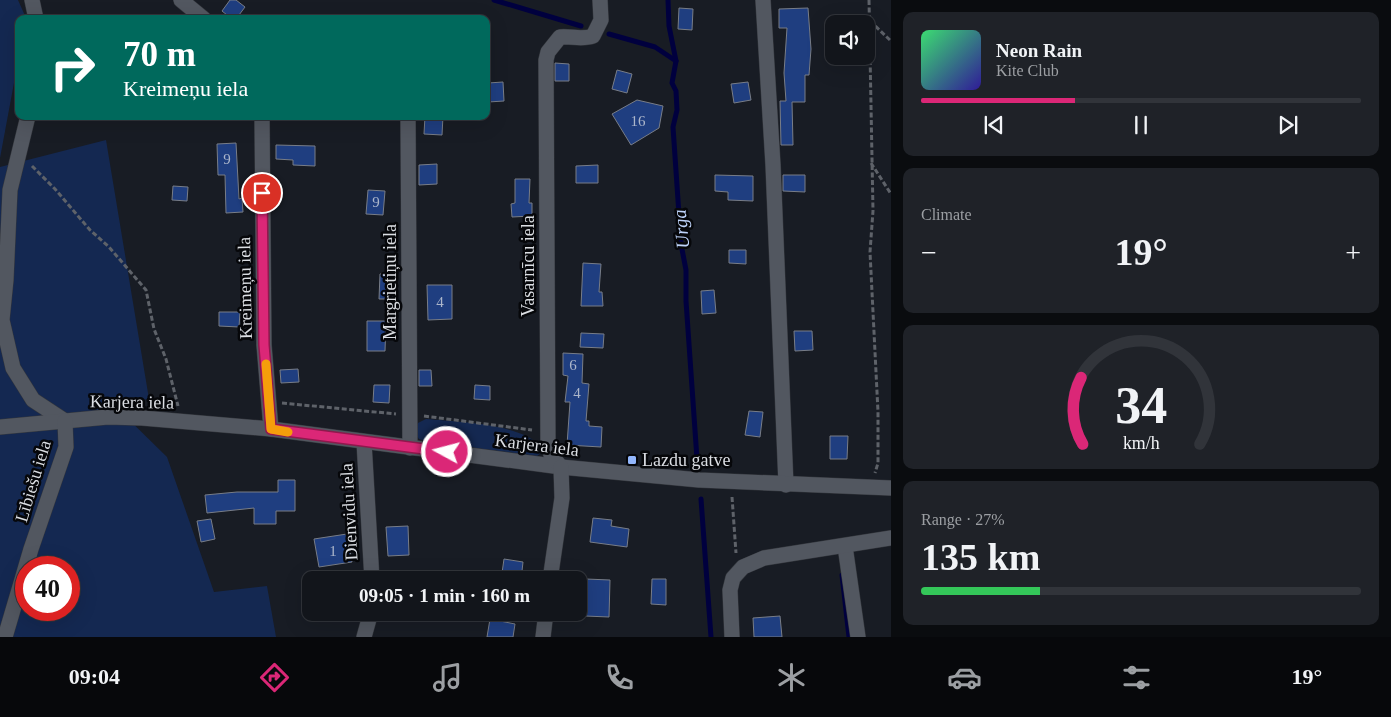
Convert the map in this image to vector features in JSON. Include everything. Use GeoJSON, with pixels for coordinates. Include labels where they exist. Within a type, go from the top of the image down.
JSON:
{"type":"FeatureCollection","features":[{"type":"Feature","properties":{"kind":"street"},"geometry":{"type":"LineString","coordinates":[[32,0],[35,15]]}},
{"type":"Feature","properties":{"kind":"street"},"geometry":{"type":"LineString","coordinates":[[181,0],[199,15]]}},
{"type":"Feature","properties":{"kind":"street","name":"Vasarnīcu iela"},"geometry":{"type":"LineString","coordinates":[[561,467],[551,455],[548,446],[546,60],[548,52],[560,37],[573,36],[585,39],[594,36],[601,20],[600,0]]}},
{"type":"Feature","properties":{"kind":"street"},"geometry":{"type":"LineString","coordinates":[[763,0],[774,174],[786,485]]}},
{"type":"Feature","properties":{"kind":"street"},"geometry":{"type":"LineString","coordinates":[[27,120],[10,190],[6,280],[2,320],[13,368],[33,400],[65,421]]}},
{"type":"Feature","properties":{"kind":"street","name":"Kreimeņu iela"},"geometry":{"type":"LineString","coordinates":[[262,120],[264,345],[271,429]]}},
{"type":"Feature","properties":{"kind":"street","name":"Margrietiņu iela"},"geometry":{"type":"LineString","coordinates":[[408,120],[410,448]]}},
{"type":"Feature","properties":{"kind":"street","name":"Karjera iela"},"geometry":{"type":"LineString","coordinates":[[0,427],[108,417],[182,421],[271,429],[561,467],[786,485],[891,488]]}},
{"type":"Feature","properties":{"kind":"street","name":"Lībiešu iela"},"geometry":{"type":"LineString","coordinates":[[5,637],[31,549],[66,447],[65,421]]}},
{"type":"Feature","properties":{"kind":"street","name":"Dienvidu iela"},"geometry":{"type":"LineString","coordinates":[[364,442],[371,571]]}},
{"type":"Feature","properties":{"kind":"street"},"geometry":{"type":"LineString","coordinates":[[551,571],[562,498],[561,467]]}},
{"type":"Feature","properties":{"kind":"street"},"geometry":{"type":"LineString","coordinates":[[732,637],[730,605],[733,578],[742,567],[764,558],[891,538]]}},
{"type":"Feature","properties":{"kind":"street"},"geometry":{"type":"LineString","coordinates":[[845,546],[858,637]]}},
{"type":"Feature","properties":{"kind":"street"},"geometry":{"type":"LineString","coordinates":[[364,637],[368,621]]}},
{"type":"Feature","properties":{"kind":"street"},"geometry":{"type":"LineString","coordinates":[[543,637],[545,621]]}},
{"type":"Feature","properties":{"kind":"path"},"geometry":{"type":"LineString","coordinates":[[869,0],[870,15]]}},
{"type":"Feature","properties":{"kind":"path"},"geometry":{"type":"LineString","coordinates":[[875,26],[891,41]]}},
{"type":"Feature","properties":{"kind":"path"},"geometry":{"type":"LineString","coordinates":[[870,65],[873,211],[870,252],[878,412],[878,463],[871,488]]}},
{"type":"Feature","properties":{"kind":"path"},"geometry":{"type":"LineString","coordinates":[[20,154],[55,189],[90,230],[109,247],[146,290],[154,329],[166,359],[182,421]]}},
{"type":"Feature","properties":{"kind":"path"},"geometry":{"type":"LineString","coordinates":[[871,163],[891,194]]}},
{"type":"Feature","properties":{"kind":"path"},"geometry":{"type":"LineString","coordinates":[[732,493],[735,550],[742,567]]}},
{"type":"Feature","properties":{"kind":"shaded area"},"geometry":{"type":"Polygon","coordinates":[[[0,0],[18,0],[25,15],[15,15],[15,77],[0,158],[0,0]]]}},
{"type":"Feature","properties":{"kind":"shaded area"},"geometry":{"type":"Polygon","coordinates":[[[106,140],[149,399],[113,404],[167,457],[214,592],[267,586],[276,637],[0,637],[0,167],[106,140]]]}},
{"type":"Feature","properties":{"kind":"shaded area"},"geometry":{"type":"Polygon","coordinates":[[[426,419],[504,428],[532,439],[542,447],[541,453],[537,456],[428,442],[419,439],[415,433],[418,423],[426,419]]]}},
{"type":"Feature","properties":{"kind":"building"},"geometry":{"type":"Polygon","coordinates":[[[230,0],[236,0],[245,7],[239,15],[227,15],[222,11],[230,0]]]}},
{"type":"Feature","properties":{"kind":"building"},"geometry":{"type":"Polygon","coordinates":[[[679,8],[693,9],[692,30],[678,29],[679,8]]]}},
{"type":"Feature","properties":{"kind":"building"},"geometry":{"type":"Polygon","coordinates":[[[808,8],[811,49],[809,75],[805,75],[805,102],[792,102],[793,145],[781,145],[780,101],[786,101],[784,73],[787,28],[779,28],[779,9],[808,8]]]}},
{"type":"Feature","properties":{"kind":"building"},"geometry":{"type":"Polygon","coordinates":[[[555,63],[569,64],[569,81],[555,81],[555,63]]]}},
{"type":"Feature","properties":{"kind":"building"},"geometry":{"type":"Polygon","coordinates":[[[617,70],[632,74],[627,93],[612,89],[617,70]]]}},
{"type":"Feature","properties":{"kind":"building"},"geometry":{"type":"Polygon","coordinates":[[[503,82],[504,101],[490,102],[490,83],[503,82]]]}},
{"type":"Feature","properties":{"kind":"building"},"geometry":{"type":"Polygon","coordinates":[[[748,82],[751,100],[734,103],[731,84],[748,82]]]}},
{"type":"Feature","properties":{"kind":"building"},"geometry":{"type":"Polygon","coordinates":[[[637,100],[663,106],[659,128],[631,145],[612,114],[637,100]]]}},
{"type":"Feature","properties":{"kind":"building"},"geometry":{"type":"Polygon","coordinates":[[[425,120],[443,120],[442,135],[424,134],[425,120]]]}},
{"type":"Feature","properties":{"kind":"building"},"geometry":{"type":"Polygon","coordinates":[[[236,143],[239,199],[242,198],[243,212],[226,213],[225,175],[218,175],[217,144],[236,143]]]}},
{"type":"Feature","properties":{"kind":"building"},"geometry":{"type":"Polygon","coordinates":[[[276,145],[315,146],[315,166],[293,165],[293,160],[276,159],[276,145]]]}},
{"type":"Feature","properties":{"kind":"building"},"geometry":{"type":"Polygon","coordinates":[[[437,164],[437,184],[419,185],[419,165],[437,164]]]}},
{"type":"Feature","properties":{"kind":"building"},"geometry":{"type":"Polygon","coordinates":[[[598,165],[598,183],[576,183],[576,166],[598,165]]]}},
{"type":"Feature","properties":{"kind":"building"},"geometry":{"type":"Polygon","coordinates":[[[715,175],[753,176],[753,201],[728,200],[728,192],[715,191],[715,175]]]}},
{"type":"Feature","properties":{"kind":"building"},"geometry":{"type":"Polygon","coordinates":[[[783,175],[805,175],[805,192],[783,191],[783,175]]]}},
{"type":"Feature","properties":{"kind":"building"},"geometry":{"type":"Polygon","coordinates":[[[515,179],[530,179],[529,203],[532,203],[532,216],[512,217],[511,204],[515,203],[515,179]]]}},
{"type":"Feature","properties":{"kind":"building"},"geometry":{"type":"Polygon","coordinates":[[[173,186],[188,187],[187,201],[172,200],[173,186]]]}},
{"type":"Feature","properties":{"kind":"building"},"geometry":{"type":"Polygon","coordinates":[[[368,190],[385,191],[383,215],[366,214],[368,190]]]}},
{"type":"Feature","properties":{"kind":"building"},"geometry":{"type":"Polygon","coordinates":[[[729,250],[746,250],[746,264],[729,263],[729,250]]]}},
{"type":"Feature","properties":{"kind":"building"},"geometry":{"type":"Polygon","coordinates":[[[583,263],[601,264],[599,292],[602,292],[603,306],[581,306],[583,263]]]}},
{"type":"Feature","properties":{"kind":"building"},"geometry":{"type":"Polygon","coordinates":[[[380,274],[393,274],[393,299],[379,299],[380,274]]]}},
{"type":"Feature","properties":{"kind":"building"},"geometry":{"type":"Polygon","coordinates":[[[427,285],[452,285],[452,319],[428,320],[427,285]]]}},
{"type":"Feature","properties":{"kind":"building"},"geometry":{"type":"Polygon","coordinates":[[[714,290],[716,313],[702,314],[701,291],[714,290]]]}},
{"type":"Feature","properties":{"kind":"building"},"geometry":{"type":"Polygon","coordinates":[[[219,312],[240,312],[239,327],[219,326],[219,312]]]}},
{"type":"Feature","properties":{"kind":"building"},"geometry":{"type":"Polygon","coordinates":[[[367,321],[386,321],[385,351],[367,351],[367,321]]]}},
{"type":"Feature","properties":{"kind":"building"},"geometry":{"type":"Polygon","coordinates":[[[794,331],[812,331],[813,350],[795,351],[794,331]]]}},
{"type":"Feature","properties":{"kind":"building"},"geometry":{"type":"Polygon","coordinates":[[[581,333],[604,334],[603,348],[580,347],[581,333]]]}},
{"type":"Feature","properties":{"kind":"building"},"geometry":{"type":"Polygon","coordinates":[[[563,353],[583,354],[582,383],[589,384],[586,421],[589,421],[589,426],[602,427],[601,447],[567,445],[570,402],[565,402],[568,376],[563,375],[563,353]]]}},
{"type":"Feature","properties":{"kind":"building"},"geometry":{"type":"Polygon","coordinates":[[[298,369],[299,382],[281,383],[280,370],[298,369]]]}},
{"type":"Feature","properties":{"kind":"building"},"geometry":{"type":"Polygon","coordinates":[[[419,370],[431,370],[432,386],[419,386],[419,370]]]}},
{"type":"Feature","properties":{"kind":"building"},"geometry":{"type":"Polygon","coordinates":[[[374,385],[390,385],[389,403],[373,402],[374,385]]]}},
{"type":"Feature","properties":{"kind":"building"},"geometry":{"type":"Polygon","coordinates":[[[475,385],[490,386],[490,400],[474,399],[475,385]]]}},
{"type":"Feature","properties":{"kind":"building"},"geometry":{"type":"Polygon","coordinates":[[[749,411],[763,412],[760,437],[745,435],[749,411]]]}},
{"type":"Feature","properties":{"kind":"building"},"geometry":{"type":"Polygon","coordinates":[[[830,436],[848,436],[847,459],[830,459],[830,436]]]}},
{"type":"Feature","properties":{"kind":"building"},"geometry":{"type":"Polygon","coordinates":[[[278,480],[295,480],[295,511],[276,511],[276,524],[254,524],[254,508],[207,513],[205,495],[237,492],[278,492],[278,480]]]}},
{"type":"Feature","properties":{"kind":"building"},"geometry":{"type":"Polygon","coordinates":[[[593,518],[612,520],[611,526],[629,529],[627,547],[590,542],[593,518]]]}},
{"type":"Feature","properties":{"kind":"building"},"geometry":{"type":"Polygon","coordinates":[[[211,519],[215,539],[201,542],[197,521],[211,519]]]}},
{"type":"Feature","properties":{"kind":"building"},"geometry":{"type":"Polygon","coordinates":[[[408,526],[409,555],[388,556],[386,527],[408,526]]]}},
{"type":"Feature","properties":{"kind":"building"},"geometry":{"type":"Polygon","coordinates":[[[347,534],[352,562],[319,567],[314,539],[347,534]]]}},
{"type":"Feature","properties":{"kind":"building"},"geometry":{"type":"Polygon","coordinates":[[[504,559],[523,562],[522,571],[502,571],[504,559]]]}},
{"type":"Feature","properties":{"kind":"building"},"geometry":{"type":"Polygon","coordinates":[[[587,579],[610,580],[609,617],[587,616],[587,579]]]}},
{"type":"Feature","properties":{"kind":"building"},"geometry":{"type":"Polygon","coordinates":[[[652,579],[666,579],[666,605],[651,604],[652,579]]]}},
{"type":"Feature","properties":{"kind":"building"},"geometry":{"type":"Polygon","coordinates":[[[780,616],[782,637],[754,637],[753,618],[780,616]]]}},
{"type":"Feature","properties":{"kind":"building"},"geometry":{"type":"Polygon","coordinates":[[[490,621],[515,624],[513,637],[487,637],[490,621]]]}},
{"type":"Feature","properties":{"kind":"waterway"},"geometry":{"type":"LineString","coordinates":[[494,0],[581,26]]}},
{"type":"Feature","properties":{"kind":"waterway","name":"Urga"},"geometry":{"type":"LineString","coordinates":[[668,0],[669,26],[676,61],[672,83],[676,91],[677,110],[673,127],[681,244],[686,270],[686,301],[697,459]]}},
{"type":"Feature","properties":{"kind":"waterway"},"geometry":{"type":"LineString","coordinates":[[609,34],[655,47],[676,61]]}},
{"type":"Feature","properties":{"kind":"waterway","name":"Urga"},"geometry":{"type":"LineString","coordinates":[[701,499],[711,637]]}},
{"type":"Feature","properties":{"kind":"waterway"},"geometry":{"type":"LineString","coordinates":[[842,575],[849,637]]}},
{"type":"Feature","properties":{"kind":"slow traffic"},"geometry":{"type":"LineString","coordinates":[[266,364],[271,429],[288,432]]}},
{"type":"Feature","properties":{"kind":"place","name":"Lazdu gatve"},"geometry":{"type":"Point","coordinates":[632,460]}},
{"type":"Feature","properties":{"kind":"route"},"geometry":{"type":"LineString","coordinates":[[262,193],[264,345],[271,429],[447,452]]}}]}
